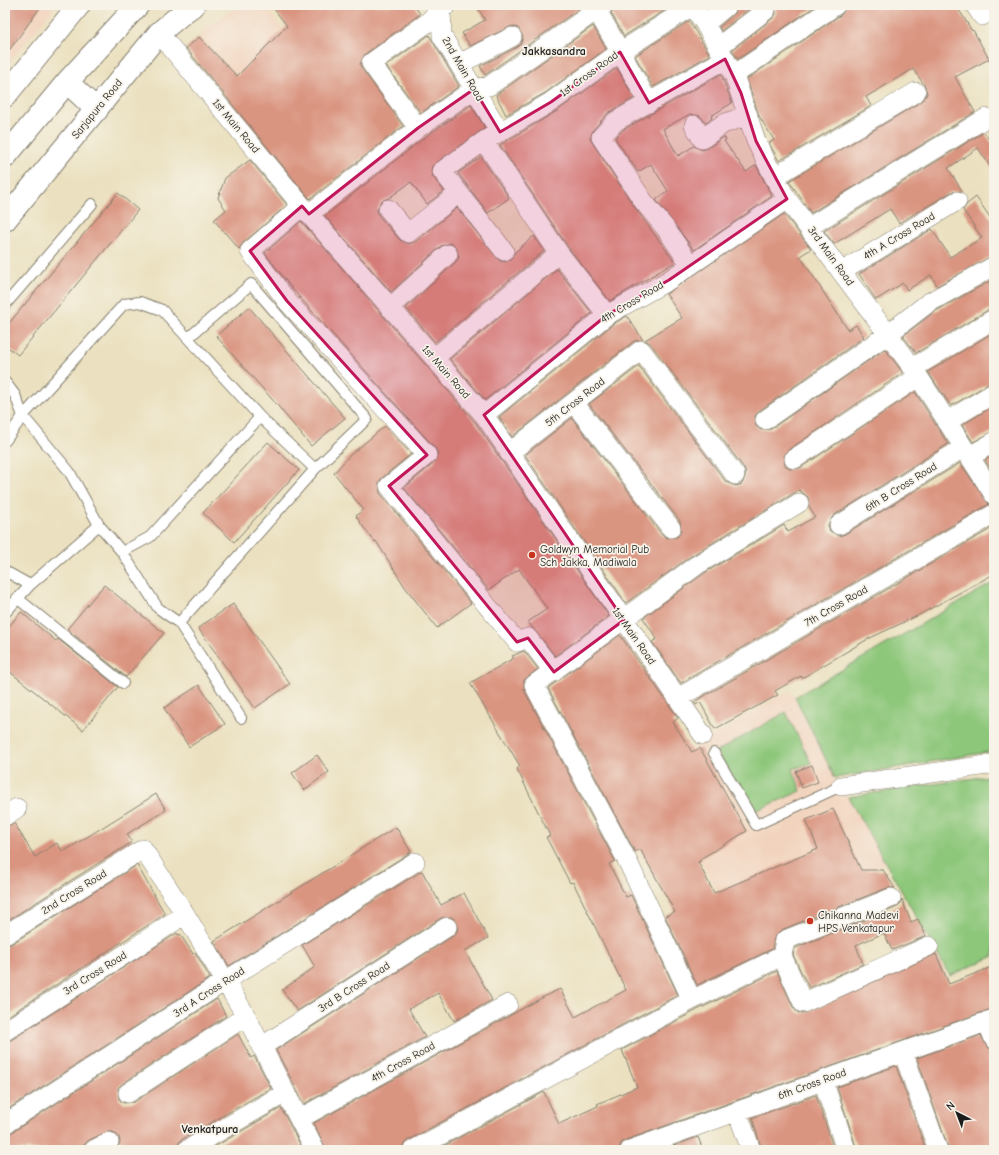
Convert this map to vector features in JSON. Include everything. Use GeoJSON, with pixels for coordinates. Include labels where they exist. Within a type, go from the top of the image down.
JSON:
{"type":"FeatureCollection","features":[{"type":"Feature","properties":{"kind":"main road"},"geometry":{"type":"LineString","coordinates":[[5,157],[67,82],[138,5]]}},
{"type":"Feature","properties":{"kind":"main road","name":"Sarjapura Road"},"geometry":{"type":"LineString","coordinates":[[5,220],[159,33],[194,5]]}},
{"type":"Feature","properties":{"kind":"main road"},"geometry":{"type":"LineString","coordinates":[[5,96],[78,6]]}},
{"type":"Feature","properties":{"kind":"main road"},"geometry":{"type":"LineString","coordinates":[[67,82],[97,110]]}},
{"type":"Feature","properties":{"kind":"street","name":"3rd Main Road"},"geometry":{"type":"LineString","coordinates":[[692,5],[705,24],[725,60],[748,115],[756,141],[787,199],[915,372],[994,495]]}},
{"type":"Feature","properties":{"kind":"street","name":"1st Cross Road"},"geometry":{"type":"LineString","coordinates":[[459,193],[442,171],[492,136],[551,102],[620,52],[692,5]]}},
{"type":"Feature","properties":{"kind":"street"},"geometry":{"type":"LineString","coordinates":[[705,24],[728,5]]}},
{"type":"Feature","properties":{"kind":"street"},"geometry":{"type":"LineString","coordinates":[[690,264],[666,229],[644,202],[601,137],[616,122],[725,60],[836,5]]}},
{"type":"Feature","properties":{"kind":"street"},"geometry":{"type":"LineString","coordinates":[[976,5],[982,16],[994,8]]}},
{"type":"Feature","properties":{"kind":"street"},"geometry":{"type":"LineString","coordinates":[[418,128],[371,63],[427,23],[444,7]]}},
{"type":"Feature","properties":{"kind":"street","name":"2nd Main Road"},"geometry":{"type":"LineString","coordinates":[[444,7],[442,36],[474,89],[492,136],[559,253],[607,315]]}},
{"type":"Feature","properties":{"kind":"street"},"geometry":{"type":"LineString","coordinates":[[554,672],[528,638],[517,642],[389,486],[427,455],[287,301],[250,251],[418,128],[474,89],[489,86],[598,7],[620,52],[649,103]]}},
{"type":"Feature","properties":{"kind":"street"},"geometry":{"type":"LineString","coordinates":[[725,60],[766,10]]}},
{"type":"Feature","properties":{"kind":"street","name":"1st Main Road"},"geometry":{"type":"LineString","coordinates":[[159,33],[306,210],[484,415],[703,735]]}},
{"type":"Feature","properties":{"kind":"street"},"geometry":{"type":"LineString","coordinates":[[459,64],[512,37]]}},
{"type":"Feature","properties":{"kind":"street"},"geometry":{"type":"LineString","coordinates":[[774,177],[916,92]]}},
{"type":"Feature","properties":{"kind":"street"},"geometry":{"type":"LineString","coordinates":[[694,125],[702,139],[723,124],[748,115]]}},
{"type":"Feature","properties":{"kind":"street"},"geometry":{"type":"LineString","coordinates":[[809,227],[986,118]]}},
{"type":"Feature","properties":{"kind":"street"},"geometry":{"type":"LineString","coordinates":[[388,209],[408,233],[459,193],[504,251]]}},
{"type":"Feature","properties":{"kind":"street","name":"4th Cross Road"},"geometry":{"type":"LineString","coordinates":[[484,415],[607,315],[669,280],[690,264],[787,199]]}},
{"type":"Feature","properties":{"kind":"street","name":"4th A Cross Road"},"geometry":{"type":"LineString","coordinates":[[841,272],[957,200]]}},
{"type":"Feature","properties":{"kind":"street"},"geometry":{"type":"LineString","coordinates":[[434,358],[559,253]]}},
{"type":"Feature","properties":{"kind":"street"},"geometry":{"type":"LineString","coordinates":[[390,308],[448,254]]}},
{"type":"Feature","properties":{"kind":"street"},"geometry":{"type":"LineString","coordinates":[[766,420],[888,334],[928,303],[994,266]]}},
{"type":"Feature","properties":{"kind":"street"},"geometry":{"type":"LineString","coordinates":[[794,459],[915,372],[994,319]]}},
{"type":"Feature","properties":{"kind":"street","name":"5th Cross Road"},"geometry":{"type":"LineString","coordinates":[[509,453],[640,350],[734,475]]}},
{"type":"Feature","properties":{"kind":"street"},"geometry":{"type":"LineString","coordinates":[[946,422],[994,394]]}},
{"type":"Feature","properties":{"kind":"street"},"geometry":{"type":"LineString","coordinates":[[574,403],[671,528]]}},
{"type":"Feature","properties":{"kind":"street","name":"6th B Cross Road"},"geometry":{"type":"LineString","coordinates":[[839,525],[966,452],[994,442]]}},
{"type":"Feature","properties":{"kind":"street"},"geometry":{"type":"LineString","coordinates":[[692,1000],[628,862],[534,685],[554,672],[697,565],[799,503]]}},
{"type":"Feature","properties":{"kind":"street","name":"7th Cross Road"},"geometry":{"type":"LineString","coordinates":[[678,698],[994,514]]}},
{"type":"Feature","properties":{"kind":"street"},"geometry":{"type":"LineString","coordinates":[[841,786],[994,764]]}},
{"type":"Feature","properties":{"kind":"street","name":"2nd Cross Road"},"geometry":{"type":"LineString","coordinates":[[5,936],[143,849],[185,914]]}},
{"type":"Feature","properties":{"kind":"street","name":"3rd A Cross Road"},"geometry":{"type":"LineString","coordinates":[[5,1124],[225,981],[415,862]]}},
{"type":"Feature","properties":{"kind":"street"},"geometry":{"type":"LineString","coordinates":[[891,898],[785,940],[782,956],[803,1003],[929,946]]}},
{"type":"Feature","properties":{"kind":"street"},"geometry":{"type":"LineString","coordinates":[[185,914],[246,1016],[315,1150]]}},
{"type":"Feature","properties":{"kind":"street","name":"3rd Cross Road"},"geometry":{"type":"LineString","coordinates":[[5,1031],[185,914]]}},
{"type":"Feature","properties":{"kind":"street","name":"3rd B Cross Road"},"geometry":{"type":"LineString","coordinates":[[262,1047],[447,927]]}},
{"type":"Feature","properties":{"kind":"street"},"geometry":{"type":"LineString","coordinates":[[413,1150],[692,1000],[782,956]]}},
{"type":"Feature","properties":{"kind":"street","name":"4th Cross Road"},"geometry":{"type":"LineString","coordinates":[[299,1120],[508,1004]]}},
{"type":"Feature","properties":{"kind":"street"},"geometry":{"type":"LineString","coordinates":[[128,1093],[246,1016]]}},
{"type":"Feature","properties":{"kind":"street"},"geometry":{"type":"LineString","coordinates":[[991,1020],[994,1039]]}},
{"type":"Feature","properties":{"kind":"street","name":"6th Cross Road"},"geometry":{"type":"LineString","coordinates":[[630,1150],[991,1020]]}},
{"type":"Feature","properties":{"kind":"street"},"geometry":{"type":"LineString","coordinates":[[903,1052],[938,1150]]}},
{"type":"Feature","properties":{"kind":"street"},"geometry":{"type":"LineString","coordinates":[[823,1080],[846,1150]]}},
{"type":"Feature","properties":{"kind":"street"},"geometry":{"type":"LineString","coordinates":[[187,1150],[285,1093]]}},
{"type":"Feature","properties":{"kind":"street"},"geometry":{"type":"LineString","coordinates":[[738,1111],[751,1150]]}},
{"type":"Feature","properties":{"kind":"lane"},"geometry":{"type":"LineString","coordinates":[[5,305],[92,204]]}},
{"type":"Feature","properties":{"kind":"lane"},"geometry":{"type":"LineString","coordinates":[[179,623],[315,469],[367,419],[251,284],[188,338]]}},
{"type":"Feature","properties":{"kind":"lane"},"geometry":{"type":"LineString","coordinates":[[5,441],[23,416],[124,304],[140,302],[162,310],[260,417],[315,469]]}},
{"type":"Feature","properties":{"kind":"lane"},"geometry":{"type":"LineString","coordinates":[[5,382],[16,395],[23,416],[69,471],[99,525],[122,552],[158,608],[179,623],[241,718]]}},
{"type":"Feature","properties":{"kind":"lane"},"geometry":{"type":"LineString","coordinates":[[122,552],[150,537],[260,417]]}},
{"type":"Feature","properties":{"kind":"lane"},"geometry":{"type":"LineString","coordinates":[[5,614],[30,585],[99,525]]}},
{"type":"Feature","properties":{"kind":"lane"},"geometry":{"type":"LineString","coordinates":[[5,572],[30,585]]}},
{"type":"Feature","properties":{"kind":"lane"},"geometry":{"type":"LineString","coordinates":[[18,598],[124,683]]}},
{"type":"Feature","properties":{"kind":"lane"},"geometry":{"type":"LineString","coordinates":[[714,753],[756,825],[841,786]]}},
{"type":"Feature","properties":{"kind":"highlighted area"},"geometry":{"type":"Polygon","coordinates":[[[620,52],[649,103],[725,59],[741,93],[756,141],[787,199],[669,280],[607,315],[484,415],[624,620],[554,672],[528,638],[517,642],[389,486],[427,455],[287,301],[250,251],[302,206],[309,214],[418,128],[474,89],[500,132],[551,102],[620,52]]]}},
{"type":"Feature","properties":{"kind":"shaded area"},"geometry":{"type":"Polygon","coordinates":[[[5,5],[52,5],[54,8],[5,68],[5,5]]]}},
{"type":"Feature","properties":{"kind":"shaded area"},"geometry":{"type":"Polygon","coordinates":[[[242,5],[264,5],[302,53],[258,98],[199,34],[228,12],[242,5]]]}},
{"type":"Feature","properties":{"kind":"shaded area"},"geometry":{"type":"Polygon","coordinates":[[[790,690],[835,778],[848,797],[886,863],[734,924],[719,890],[716,889],[653,772],[790,690]]]}},
{"type":"Feature","properties":{"kind":"green space"},"geometry":{"type":"Polygon","coordinates":[[[994,582],[994,751],[835,778],[795,697],[994,582]]]}},
{"type":"Feature","properties":{"kind":"green space"},"geometry":{"type":"Polygon","coordinates":[[[786,712],[811,763],[793,769],[801,791],[753,812],[716,752],[786,712]]]}},
{"type":"Feature","properties":{"kind":"green space"},"geometry":{"type":"Polygon","coordinates":[[[994,775],[994,956],[950,976],[848,797],[994,775]]]}},
{"type":"Feature","properties":{"kind":"building"},"geometry":{"type":"Polygon","coordinates":[[[5,5],[42,5],[5,56],[5,5]]]}},
{"type":"Feature","properties":{"kind":"building"},"geometry":{"type":"Polygon","coordinates":[[[271,5],[414,5],[420,14],[365,54],[360,64],[362,69],[403,126],[310,199],[186,48],[199,37],[237,76],[287,26],[271,5]]]}},
{"type":"Feature","properties":{"kind":"building"},"geometry":{"type":"Polygon","coordinates":[[[476,5],[583,6],[485,75],[480,66],[517,47],[521,43],[523,37],[518,28],[512,26],[470,46],[462,33],[485,20],[476,5]]]}},
{"type":"Feature","properties":{"kind":"building"},"geometry":{"type":"Polygon","coordinates":[[[615,5],[673,5],[624,36],[611,13],[615,5]]]}},
{"type":"Feature","properties":{"kind":"building"},"geometry":{"type":"Polygon","coordinates":[[[739,5],[754,5],[721,31],[719,27],[735,13],[739,5]]]}},
{"type":"Feature","properties":{"kind":"building"},"geometry":{"type":"Polygon","coordinates":[[[775,5],[817,5],[738,59],[732,50],[773,18],[776,14],[775,5]]]}},
{"type":"Feature","properties":{"kind":"building"},"geometry":{"type":"Polygon","coordinates":[[[847,5],[956,5],[972,31],[973,30],[989,59],[955,77],[975,112],[811,213],[789,181],[922,101],[927,94],[925,86],[913,69],[866,97],[871,106],[779,161],[769,143],[774,140],[759,116],[747,79],[842,14],[847,5]]]}},
{"type":"Feature","properties":{"kind":"building"},"geometry":{"type":"Polygon","coordinates":[[[689,21],[710,55],[653,87],[635,56],[689,21]]]}},
{"type":"Feature","properties":{"kind":"building"},"geometry":{"type":"Polygon","coordinates":[[[593,26],[606,49],[545,93],[506,115],[496,95],[593,26]]]}},
{"type":"Feature","properties":{"kind":"building"},"geometry":{"type":"Polygon","coordinates":[[[429,35],[459,86],[421,113],[386,66],[429,35]]]}},
{"type":"Feature","properties":{"kind":"building"},"geometry":{"type":"Polygon","coordinates":[[[617,68],[634,98],[608,113],[593,130],[590,139],[635,208],[675,262],[610,301],[568,247],[500,145],[557,111],[617,68]]]}},
{"type":"Feature","properties":{"kind":"building"},"geometry":{"type":"Polygon","coordinates":[[[721,74],[732,103],[711,116],[712,118],[706,123],[700,116],[690,114],[663,129],[678,156],[694,146],[702,150],[708,148],[724,137],[726,140],[724,141],[746,172],[756,165],[772,196],[694,250],[656,200],[668,191],[651,164],[638,172],[615,138],[623,130],[721,74]]]}},
{"type":"Feature","properties":{"kind":"building"},"geometry":{"type":"Polygon","coordinates":[[[471,105],[485,128],[432,166],[431,172],[433,177],[444,191],[427,204],[411,182],[389,198],[381,201],[377,210],[379,216],[400,240],[409,244],[415,242],[457,208],[500,261],[505,262],[510,260],[515,252],[534,236],[544,251],[435,342],[406,308],[456,262],[459,257],[456,247],[451,243],[441,246],[391,292],[325,216],[425,137],[471,105]]]}},
{"type":"Feature","properties":{"kind":"building"},"geometry":{"type":"Polygon","coordinates":[[[984,132],[994,146],[994,172],[978,148],[948,168],[962,191],[951,192],[899,223],[890,209],[834,244],[824,231],[984,132]]]}},
{"type":"Feature","properties":{"kind":"building"},"geometry":{"type":"Polygon","coordinates":[[[481,157],[509,198],[488,213],[458,173],[481,157]]]}},
{"type":"Feature","properties":{"kind":"building"},"geometry":{"type":"Polygon","coordinates":[[[250,160],[287,205],[243,243],[239,249],[214,220],[226,210],[218,198],[225,178],[250,160]]]}},
{"type":"Feature","properties":{"kind":"building"},"geometry":{"type":"Polygon","coordinates":[[[118,193],[138,210],[18,355],[5,345],[5,328],[118,193]]]}},
{"type":"Feature","properties":{"kind":"building"},"geometry":{"type":"Polygon","coordinates":[[[976,197],[994,223],[994,255],[937,286],[931,275],[907,290],[903,283],[876,300],[859,274],[932,229],[950,257],[982,238],[963,210],[967,204],[976,197]]]}},
{"type":"Feature","properties":{"kind":"building"},"geometry":{"type":"Polygon","coordinates":[[[784,214],[811,249],[800,256],[848,330],[856,325],[864,337],[759,411],[755,416],[756,426],[761,430],[771,429],[885,349],[903,373],[788,450],[784,454],[785,465],[789,469],[800,468],[915,392],[948,444],[833,516],[828,525],[830,531],[839,536],[845,534],[960,463],[989,504],[681,683],[652,642],[657,639],[643,618],[703,574],[784,525],[788,532],[815,517],[809,507],[808,497],[799,490],[691,556],[626,603],[525,455],[572,418],[662,535],[667,538],[677,537],[681,532],[680,521],[589,404],[639,366],[726,482],[736,486],[742,484],[746,474],[744,468],[650,343],[645,340],[682,318],[666,294],[784,214]]]}},
{"type":"Feature","properties":{"kind":"building"},"geometry":{"type":"Polygon","coordinates":[[[301,221],[475,422],[609,616],[555,656],[528,622],[547,609],[519,569],[489,590],[404,488],[434,463],[438,453],[293,290],[265,253],[301,221]]]}},
{"type":"Feature","properties":{"kind":"building"},"geometry":{"type":"Polygon","coordinates":[[[557,269],[592,313],[485,400],[450,359],[557,269]]]}},
{"type":"Feature","properties":{"kind":"building"},"geometry":{"type":"Polygon","coordinates":[[[994,279],[994,308],[988,310],[916,353],[903,336],[934,312],[994,279]]]}},
{"type":"Feature","properties":{"kind":"building"},"geometry":{"type":"Polygon","coordinates":[[[249,307],[345,418],[311,446],[216,336],[249,307]]]}},
{"type":"Feature","properties":{"kind":"building"},"geometry":{"type":"Polygon","coordinates":[[[627,316],[643,340],[634,341],[512,437],[499,417],[613,324],[627,316]]]}},
{"type":"Feature","properties":{"kind":"building"},"geometry":{"type":"Polygon","coordinates":[[[994,332],[994,382],[951,406],[928,372],[994,332]]]}},
{"type":"Feature","properties":{"kind":"building"},"geometry":{"type":"Polygon","coordinates":[[[994,406],[994,431],[973,442],[962,425],[994,406]]]}},
{"type":"Feature","properties":{"kind":"building"},"geometry":{"type":"Polygon","coordinates":[[[385,426],[411,454],[382,478],[379,482],[380,493],[471,603],[437,628],[405,587],[376,541],[375,542],[361,524],[356,516],[363,509],[334,473],[349,456],[385,426]]]}},
{"type":"Feature","properties":{"kind":"building"},"geometry":{"type":"Polygon","coordinates":[[[268,442],[299,470],[234,542],[203,513],[268,442]]]}},
{"type":"Feature","properties":{"kind":"building"},"geometry":{"type":"Polygon","coordinates":[[[994,455],[994,475],[985,460],[994,455]]]}},
{"type":"Feature","properties":{"kind":"building"},"geometry":{"type":"Polygon","coordinates":[[[994,527],[994,574],[917,616],[868,639],[802,678],[801,676],[775,691],[778,695],[715,729],[700,702],[696,705],[694,702],[994,527]]]}},
{"type":"Feature","properties":{"kind":"building"},"geometry":{"type":"Polygon","coordinates":[[[104,585],[164,633],[126,677],[67,629],[104,585]]]}},
{"type":"Feature","properties":{"kind":"building"},"geometry":{"type":"Polygon","coordinates":[[[233,604],[290,684],[255,708],[198,628],[233,604]]]}},
{"type":"Feature","properties":{"kind":"building"},"geometry":{"type":"Polygon","coordinates":[[[21,612],[56,641],[58,639],[118,687],[83,730],[5,668],[5,631],[21,612]]]}},
{"type":"Feature","properties":{"kind":"building"},"geometry":{"type":"Polygon","coordinates":[[[620,635],[678,718],[673,722],[692,752],[700,748],[747,831],[700,859],[701,861],[698,862],[714,893],[818,849],[806,820],[833,809],[861,870],[883,870],[895,888],[887,888],[781,930],[774,938],[772,949],[697,985],[665,916],[675,912],[640,849],[635,852],[548,688],[620,635]]]}},
{"type":"Feature","properties":{"kind":"building"},"geometry":{"type":"Polygon","coordinates":[[[524,651],[538,669],[524,680],[524,690],[615,861],[609,864],[626,897],[631,895],[678,995],[408,1140],[403,1145],[402,1150],[326,1150],[314,1123],[549,994],[560,989],[575,1017],[626,990],[573,882],[570,883],[546,837],[550,836],[517,769],[520,766],[470,683],[514,658],[512,656],[524,651]]]}},
{"type":"Feature","properties":{"kind":"building"},"geometry":{"type":"Polygon","coordinates":[[[199,685],[225,724],[189,747],[164,708],[199,685]]]}},
{"type":"Feature","properties":{"kind":"building"},"geometry":{"type":"Polygon","coordinates":[[[317,755],[329,772],[304,790],[292,773],[317,755]]]}},
{"type":"Feature","properties":{"kind":"building"},"geometry":{"type":"Polygon","coordinates":[[[812,765],[818,782],[802,788],[796,771],[812,765]]]}},
{"type":"Feature","properties":{"kind":"building"},"geometry":{"type":"Polygon","coordinates":[[[156,794],[166,810],[127,834],[132,842],[5,922],[5,827],[14,823],[35,857],[57,843],[63,852],[156,794]]]}},
{"type":"Feature","properties":{"kind":"building"},"geometry":{"type":"Polygon","coordinates":[[[396,827],[411,852],[229,966],[214,941],[396,827]]]}},
{"type":"Feature","properties":{"kind":"building"},"geometry":{"type":"Polygon","coordinates":[[[137,865],[165,914],[5,1018],[5,946],[11,944],[137,865]]]}},
{"type":"Feature","properties":{"kind":"building"},"geometry":{"type":"Polygon","coordinates":[[[422,871],[441,905],[464,893],[488,938],[465,951],[492,1000],[454,1021],[438,993],[409,1009],[425,1037],[304,1104],[276,1050],[453,936],[457,932],[458,926],[452,917],[441,918],[297,1011],[282,990],[315,967],[302,945],[422,871]]]}},
{"type":"Feature","properties":{"kind":"building"},"geometry":{"type":"Polygon","coordinates":[[[902,899],[911,922],[918,919],[926,936],[892,950],[884,933],[856,945],[863,964],[809,988],[793,955],[795,948],[895,908],[900,904],[902,899]]]}},
{"type":"Feature","properties":{"kind":"building"},"geometry":{"type":"Polygon","coordinates":[[[177,933],[178,935],[180,934],[193,954],[195,952],[210,978],[5,1111],[5,1042],[11,1040],[177,933]]]}},
{"type":"Feature","properties":{"kind":"building"},"geometry":{"type":"Polygon","coordinates":[[[936,954],[949,984],[994,966],[994,1008],[626,1140],[621,1143],[619,1150],[436,1150],[544,1092],[559,1124],[598,1106],[597,1104],[637,1087],[622,1050],[697,1010],[777,971],[793,1007],[797,1012],[802,1014],[936,954]]]}},
{"type":"Feature","properties":{"kind":"building"},"geometry":{"type":"Polygon","coordinates":[[[217,999],[226,1016],[122,1084],[118,1088],[119,1099],[123,1103],[134,1102],[238,1034],[251,1058],[254,1056],[271,1088],[181,1140],[176,1150],[116,1150],[120,1143],[119,1137],[115,1133],[109,1131],[89,1140],[84,1145],[83,1150],[5,1150],[5,1135],[11,1133],[217,999]]]}},
{"type":"Feature","properties":{"kind":"building"},"geometry":{"type":"Polygon","coordinates":[[[981,1035],[987,1047],[994,1050],[994,1150],[949,1150],[917,1058],[981,1035]]]}},
{"type":"Feature","properties":{"kind":"building"},"geometry":{"type":"Polygon","coordinates":[[[896,1066],[926,1150],[857,1150],[837,1087],[896,1066]]]}},
{"type":"Feature","properties":{"kind":"building"},"geometry":{"type":"Polygon","coordinates":[[[816,1095],[834,1150],[762,1150],[752,1118],[816,1095]]]}},
{"type":"Feature","properties":{"kind":"building"},"geometry":{"type":"Polygon","coordinates":[[[281,1108],[303,1150],[209,1150],[281,1108]]]}},
{"type":"Feature","properties":{"kind":"building"},"geometry":{"type":"Polygon","coordinates":[[[698,1137],[703,1150],[662,1150],[698,1137]]]}},
{"type":"Feature","properties":{"kind":"place","name":"Goldwyn Memorial Pub Sch Jakka, Madiwala"},"geometry":{"type":"Point","coordinates":[532,555]}},
{"type":"Feature","properties":{"kind":"place","name":"Chikanna Madevi HPS Venkatapur"},"geometry":{"type":"Point","coordinates":[810,921]}},
{"type":"Feature","properties":{"kind":"district","name":"Jakkasandra"},"geometry":{"type":"Point","coordinates":[554,51]}},
{"type":"Feature","properties":{"kind":"district","name":"Venkatpura"},"geometry":{"type":"Point","coordinates":[210,1129]}}]}
